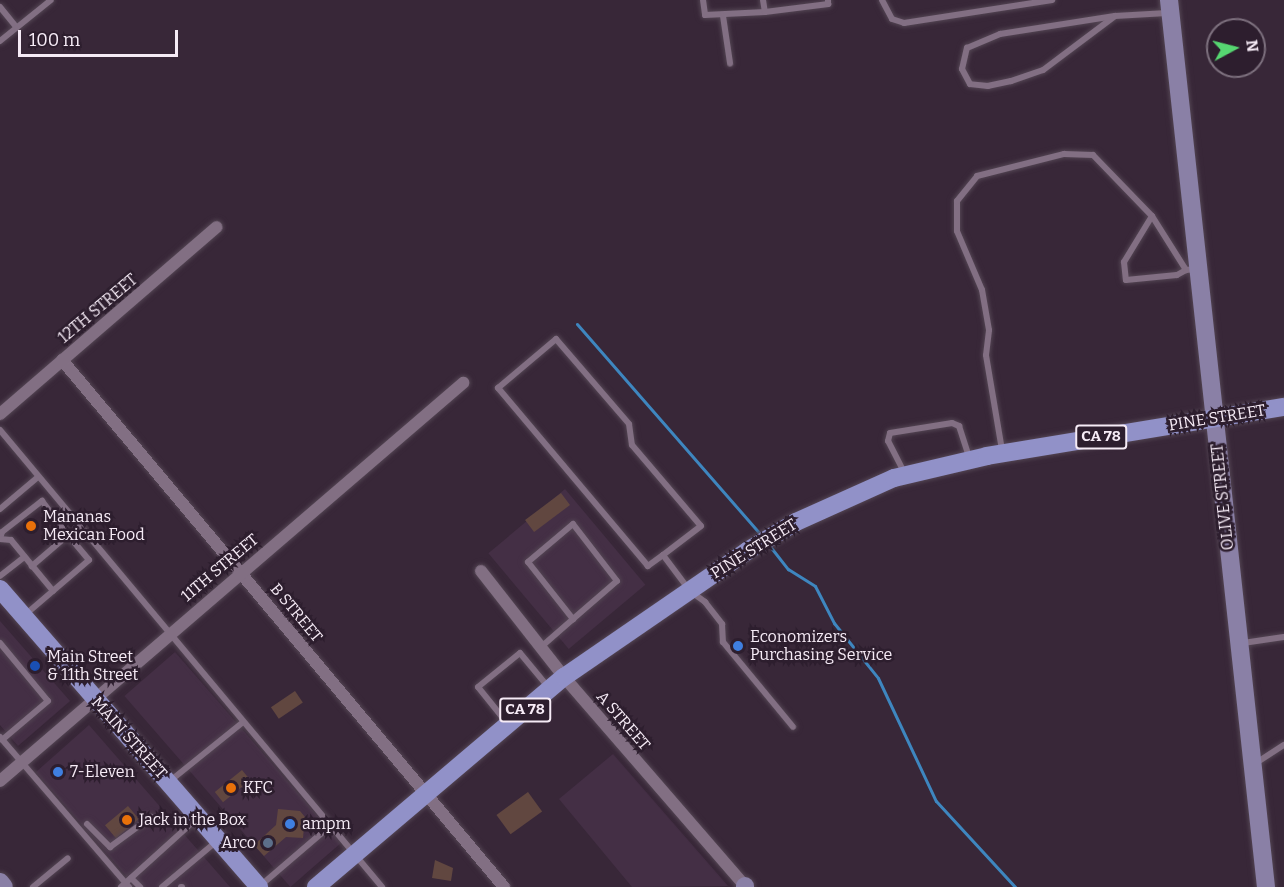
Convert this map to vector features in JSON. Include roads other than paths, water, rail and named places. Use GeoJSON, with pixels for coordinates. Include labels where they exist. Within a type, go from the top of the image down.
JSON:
{"type":"FeatureCollection","features":[{"type":"Feature","properties":{"kind":"main road","name":"PINE STREET"},"geometry":{"type":"LineString","coordinates":[[315,887],[564,677],[747,551],[848,497],[905,475],[971,460],[1284,407]]}},
{"type":"Feature","properties":{"kind":"main road","name":"MAIN STREET"},"geometry":{"type":"LineString","coordinates":[[0,589],[259,887]]}},
{"type":"Feature","properties":{"kind":"street","name":"OLIVE STREET"},"geometry":{"type":"LineString","coordinates":[[1170,7],[1192,269],[1214,418],[1266,887]]}},
{"type":"Feature","properties":{"kind":"street","name":"12TH STREET"},"geometry":{"type":"LineString","coordinates":[[0,414],[217,227]]}},
{"type":"Feature","properties":{"kind":"street","name":"B STREET"},"geometry":{"type":"LineString","coordinates":[[62,360],[504,887]]}},
{"type":"Feature","properties":{"kind":"street","name":"11TH STREET"},"geometry":{"type":"LineString","coordinates":[[0,781],[169,632],[463,382]]}},
{"type":"Feature","properties":{"kind":"street","name":"A STREET"},"geometry":{"type":"LineString","coordinates":[[482,571],[564,677],[745,887]]}},
{"type":"Feature","properties":{"kind":"street"},"geometry":{"type":"LineString","coordinates":[[0,882],[4,887]]}},
{"type":"Feature","properties":{"kind":"lane"},"geometry":{"type":"LineString","coordinates":[[0,41],[51,0]]}},
{"type":"Feature","properties":{"kind":"lane"},"geometry":{"type":"LineString","coordinates":[[703,0],[705,15],[723,16],[828,4],[828,0]]}},
{"type":"Feature","properties":{"kind":"lane"},"geometry":{"type":"LineString","coordinates":[[763,0],[765,12]]}},
{"type":"Feature","properties":{"kind":"lane"},"geometry":{"type":"LineString","coordinates":[[882,0],[892,18],[904,23],[1052,0]]}},
{"type":"Feature","properties":{"kind":"lane"},"geometry":{"type":"LineString","coordinates":[[0,7],[16,27]]}},
{"type":"Feature","properties":{"kind":"lane"},"geometry":{"type":"LineString","coordinates":[[1115,16],[1043,70],[988,86],[970,84],[962,69],[967,48],[983,40],[1020,30],[1170,7]]}},
{"type":"Feature","properties":{"kind":"lane"},"geometry":{"type":"LineString","coordinates":[[723,16],[730,63]]}},
{"type":"Feature","properties":{"kind":"lane"},"geometry":{"type":"LineString","coordinates":[[1002,454],[986,355],[989,330],[982,290],[957,231],[957,201],[977,176],[1064,153],[1093,155],[1152,216],[1192,269],[1177,275],[1126,280],[1124,262],[1152,216]]}},
{"type":"Feature","properties":{"kind":"lane"},"geometry":{"type":"LineString","coordinates":[[556,339],[629,424],[632,445],[701,526],[663,555],[648,566],[498,388],[556,339]]}},
{"type":"Feature","properties":{"kind":"lane"},"geometry":{"type":"LineString","coordinates":[[905,475],[888,441],[890,433],[952,423],[959,426],[971,460]]}},
{"type":"Feature","properties":{"kind":"lane"},"geometry":{"type":"LineString","coordinates":[[0,430],[242,723],[382,887]]}},
{"type":"Feature","properties":{"kind":"lane"},"geometry":{"type":"LineString","coordinates":[[0,509],[38,477]]}},
{"type":"Feature","properties":{"kind":"lane"},"geometry":{"type":"LineString","coordinates":[[24,617],[89,560],[42,501],[2,532],[0,539],[11,540],[53,591]]}},
{"type":"Feature","properties":{"kind":"lane"},"geometry":{"type":"LineString","coordinates":[[541,647],[617,581],[573,524],[528,562],[573,619]]}},
{"type":"Feature","properties":{"kind":"lane"},"geometry":{"type":"LineString","coordinates":[[32,566],[68,535]]}},
{"type":"Feature","properties":{"kind":"lane"},"geometry":{"type":"LineString","coordinates":[[663,555],[690,591],[705,602],[722,624],[723,642],[793,727]]}},
{"type":"Feature","properties":{"kind":"lane"},"geometry":{"type":"LineString","coordinates":[[0,576],[24,557]]}},
{"type":"Feature","properties":{"kind":"lane"},"geometry":{"type":"LineString","coordinates":[[1239,643],[1284,637]]}},
{"type":"Feature","properties":{"kind":"lane"},"geometry":{"type":"LineString","coordinates":[[0,643],[48,701],[1,739],[127,884],[140,887]]}},
{"type":"Feature","properties":{"kind":"lane"},"geometry":{"type":"LineString","coordinates":[[508,724],[478,687],[520,653],[549,689]]}},
{"type":"Feature","properties":{"kind":"lane"},"geometry":{"type":"LineString","coordinates":[[169,782],[242,723]]}},
{"type":"Feature","properties":{"kind":"lane"},"geometry":{"type":"LineString","coordinates":[[1253,765],[1284,745]]}},
{"type":"Feature","properties":{"kind":"lane"},"geometry":{"type":"LineString","coordinates":[[87,824],[110,847],[151,817]]}},
{"type":"Feature","properties":{"kind":"lane"},"geometry":{"type":"LineString","coordinates":[[127,884],[198,818]]}},
{"type":"Feature","properties":{"kind":"lane"},"geometry":{"type":"LineString","coordinates":[[259,887],[330,825]]}},
{"type":"Feature","properties":{"kind":"lane"},"geometry":{"type":"LineString","coordinates":[[162,887],[218,840]]}},
{"type":"Feature","properties":{"kind":"lane"},"geometry":{"type":"LineString","coordinates":[[33,887],[68,858]]}},
{"type":"Feature","properties":{"kind":"waterway"},"geometry":{"type":"LineString","coordinates":[[577,324],[761,535]]}},
{"type":"Feature","properties":{"kind":"waterway"},"geometry":{"type":"LineString","coordinates":[[769,545],[788,569],[815,586],[834,623],[878,678],[936,801],[1015,887]]}},
{"type":"Feature","properties":{"kind":"place","name":"Mananas Mexican Food"},"geometry":{"type":"Point","coordinates":[31,526]}},
{"type":"Feature","properties":{"kind":"place","name":"Economizers Purchasing Service"},"geometry":{"type":"Point","coordinates":[738,646]}},
{"type":"Feature","properties":{"kind":"place","name":"Main Street & 11th Street"},"geometry":{"type":"Point","coordinates":[35,666]}},
{"type":"Feature","properties":{"kind":"place","name":"7-Eleven"},"geometry":{"type":"Point","coordinates":[58,772]}},
{"type":"Feature","properties":{"kind":"place","name":"KFC"},"geometry":{"type":"Point","coordinates":[231,788]}},
{"type":"Feature","properties":{"kind":"place","name":"Jack in the Box"},"geometry":{"type":"Point","coordinates":[127,820]}},
{"type":"Feature","properties":{"kind":"place","name":"ampm"},"geometry":{"type":"Point","coordinates":[290,824]}},
{"type":"Feature","properties":{"kind":"place","name":"Arco"},"geometry":{"type":"Point","coordinates":[268,843]}}]}
